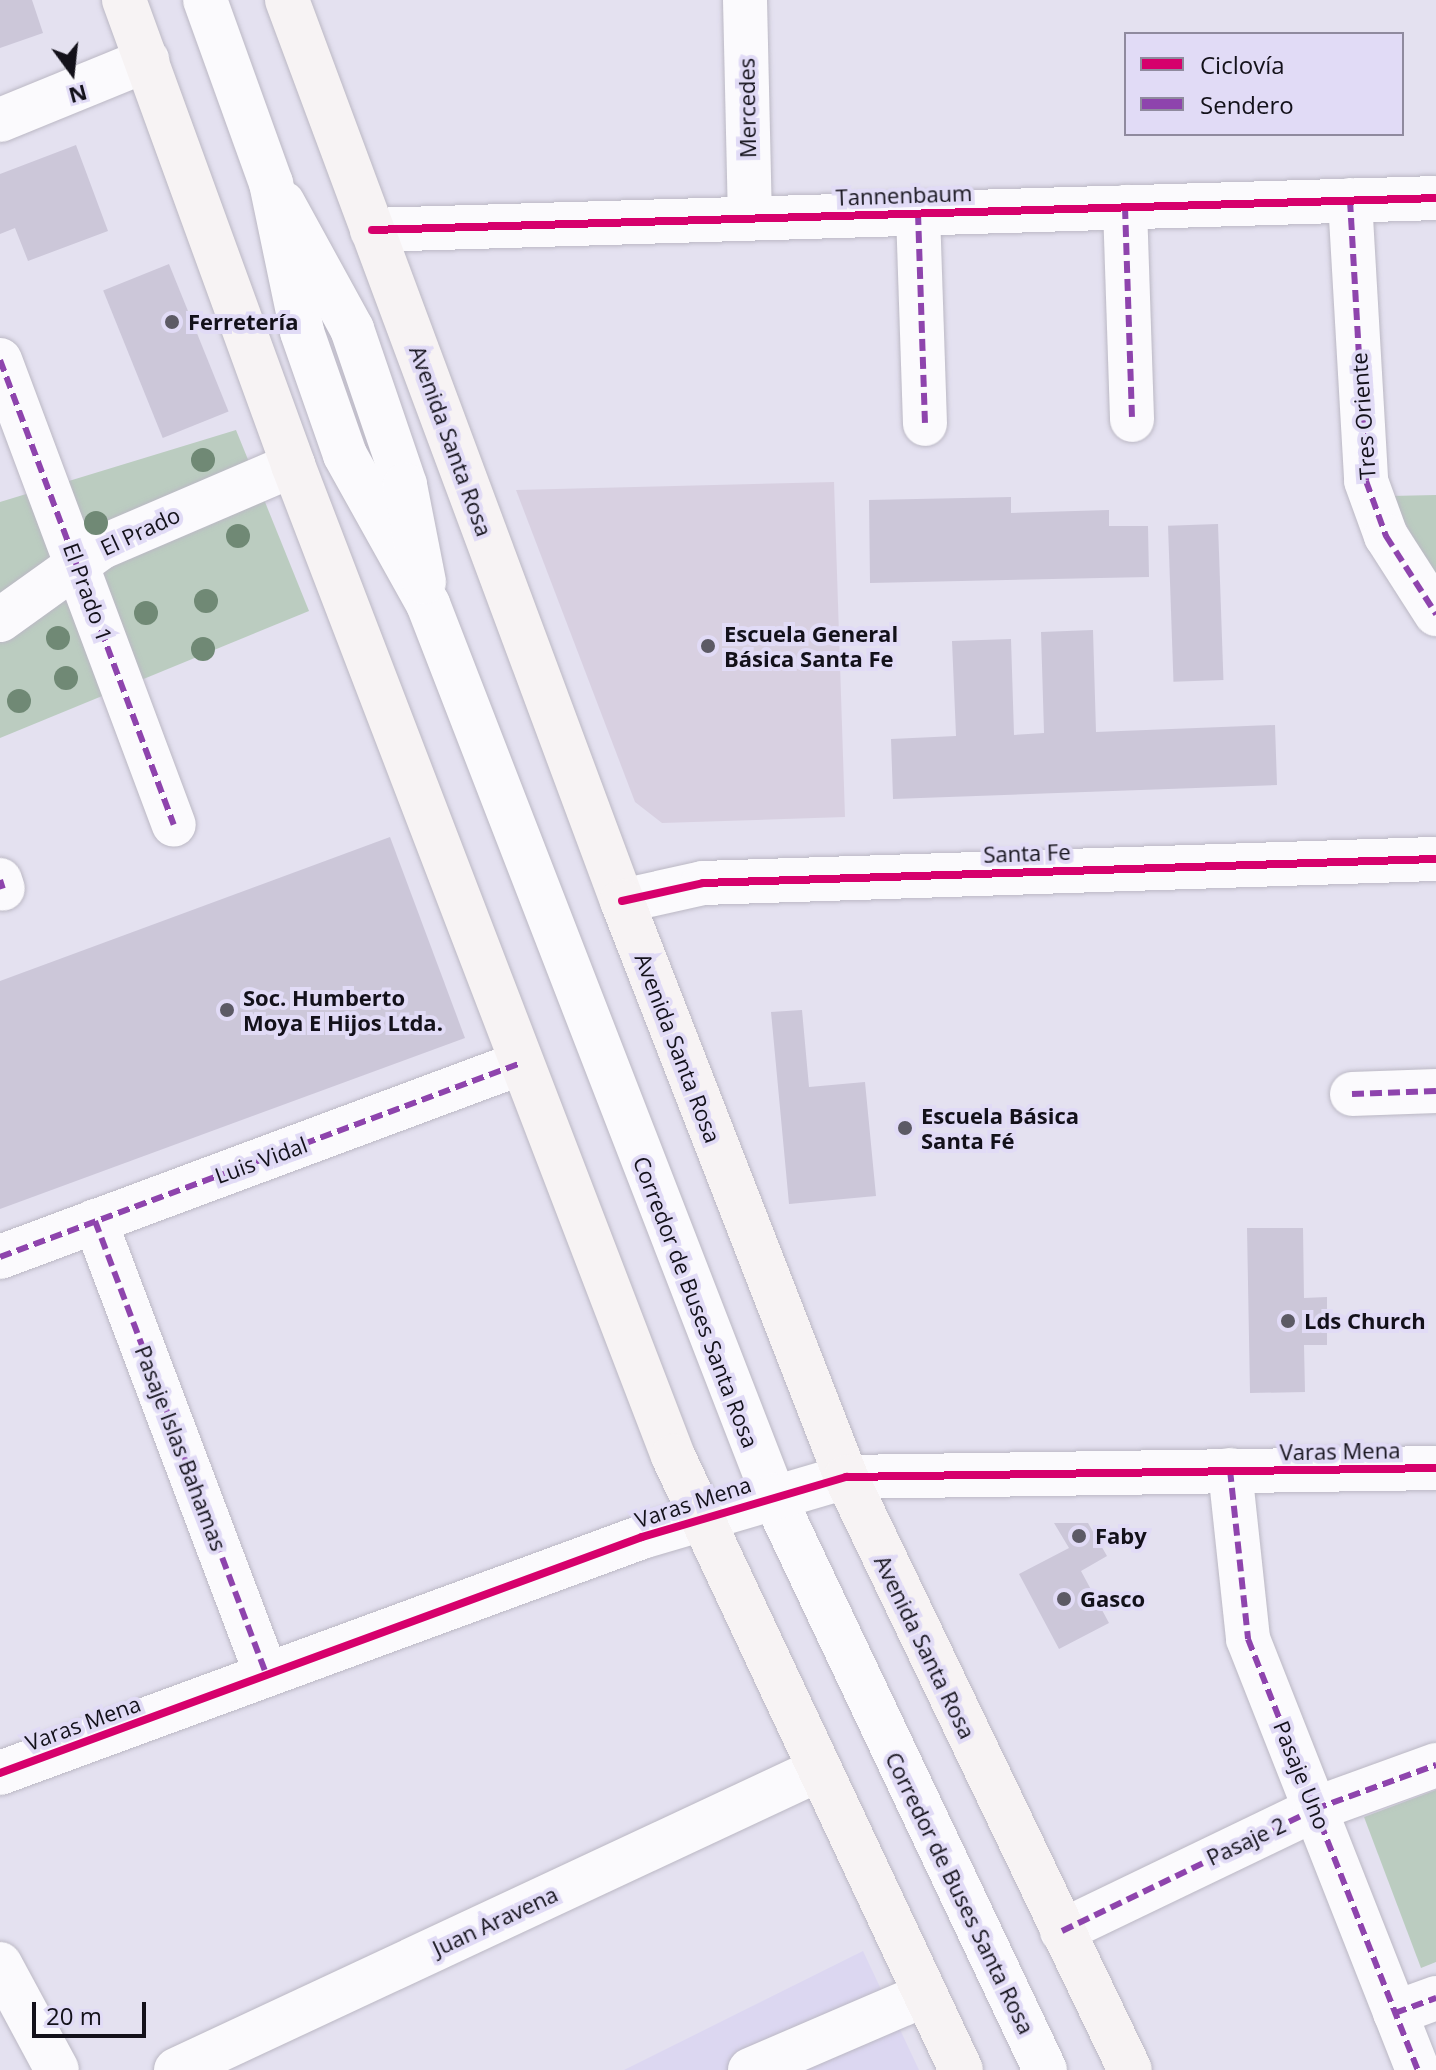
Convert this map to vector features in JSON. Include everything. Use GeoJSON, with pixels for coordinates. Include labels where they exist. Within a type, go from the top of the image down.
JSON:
{"type":"FeatureCollection","features":[{"type":"Feature","properties":{"kind":"main road"},"geometry":{"type":"LineString","coordinates":[[124,0],[293,465],[698,1517],[816,1771],[961,2070]]}},
{"type":"Feature","properties":{"kind":"main road","name":"Avenida Santa Rosa"},"geometry":{"type":"LineString","coordinates":[[287,0],[622,901],[846,1477],[1130,2070]]}},
{"type":"Feature","properties":{"kind":"street","name":"Corredor de Buses Santa Rosa"},"geometry":{"type":"LineString","coordinates":[[205,0],[271,183],[352,329],[405,485],[428,604],[773,1495],[1045,2070]]}},
{"type":"Feature","properties":{"kind":"street","name":"Mercedes"},"geometry":{"type":"LineString","coordinates":[[745,0],[750,217]]}},
{"type":"Feature","properties":{"kind":"street"},"geometry":{"type":"LineString","coordinates":[[0,120],[147,60]]}},
{"type":"Feature","properties":{"kind":"street","name":"Tannenbaum"},"geometry":{"type":"LineString","coordinates":[[372,230],[1436,198]]}},
{"type":"Feature","properties":{"kind":"street","name":"Tres Oriente"},"geometry":{"type":"LineString","coordinates":[[1350,200],[1366,481],[1386,536],[1436,614]]}},
{"type":"Feature","properties":{"kind":"street"},"geometry":{"type":"LineString","coordinates":[[1125,207],[1132,420]]}},
{"type":"Feature","properties":{"kind":"street"},"geometry":{"type":"LineString","coordinates":[[918,213],[925,424]]}},
{"type":"Feature","properties":{"kind":"street","name":"El Prado 1"},"geometry":{"type":"LineString","coordinates":[[0,360],[174,825]]}},
{"type":"Feature","properties":{"kind":"street","name":"El Prado"},"geometry":{"type":"LineString","coordinates":[[0,620],[77,562],[293,465]]}},
{"type":"Feature","properties":{"kind":"street","name":"Santa Fe"},"geometry":{"type":"LineString","coordinates":[[622,901],[703,883],[1436,859]]}},
{"type":"Feature","properties":{"kind":"street","name":"Luis Vidal"},"geometry":{"type":"LineString","coordinates":[[0,1257],[521,1063]]}},
{"type":"Feature","properties":{"kind":"street"},"geometry":{"type":"LineString","coordinates":[[1352,1094],[1436,1091]]}},
{"type":"Feature","properties":{"kind":"street","name":"Pasaje Islas Bahamas"},"geometry":{"type":"LineString","coordinates":[[95,1221],[267,1675]]}},
{"type":"Feature","properties":{"kind":"street","name":"Varas Mena"},"geometry":{"type":"LineString","coordinates":[[0,1773],[698,1517],[846,1477],[1436,1468]]}},
{"type":"Feature","properties":{"kind":"street","name":"Pasaje Uno"},"geometry":{"type":"LineString","coordinates":[[1230,1470],[1248,1639],[1418,2070]]}},
{"type":"Feature","properties":{"kind":"street","name":"Pasaje 2"},"geometry":{"type":"LineString","coordinates":[[1062,1931],[1315,1809],[1436,1765]]}},
{"type":"Feature","properties":{"kind":"street","name":"Juan Aravena"},"geometry":{"type":"LineString","coordinates":[[176,2070],[816,1771]]}},
{"type":"Feature","properties":{"kind":"street"},"geometry":{"type":"LineString","coordinates":[[955,1883],[1010,2070]]}},
{"type":"Feature","properties":{"kind":"street"},"geometry":{"type":"LineString","coordinates":[[0,1964],[57,2070]]}},
{"type":"Feature","properties":{"kind":"street"},"geometry":{"type":"LineString","coordinates":[[750,2070],[924,1995]]}},
{"type":"Feature","properties":{"kind":"street"},"geometry":{"type":"LineString","coordinates":[[1395,2013],[1436,1998]]}},
{"type":"Feature","properties":{"kind":"shaded area","name":"Escuela General Básica Santa Fe"},"geometry":{"type":"Polygon","coordinates":[[[834,482],[845,817],[662,823],[635,802],[516,490],[834,482]]]}},
{"type":"Feature","properties":{"kind":"shaded area"},"geometry":{"type":"Polygon","coordinates":[[[863,1951],[919,2070],[624,2070],[863,1951]]]}},
{"type":"Feature","properties":{"kind":"green space"},"geometry":{"type":"Polygon","coordinates":[[[236,430],[251,467],[0,599],[0,502],[236,430]]]}},
{"type":"Feature","properties":{"kind":"green space"},"geometry":{"type":"Polygon","coordinates":[[[1436,495],[1436,579],[1390,496],[1436,495]]]}},
{"type":"Feature","properties":{"kind":"green space"},"geometry":{"type":"Polygon","coordinates":[[[263,497],[309,611],[0,738],[0,638],[109,561],[263,497]]]}},
{"type":"Feature","properties":{"kind":"green space"},"geometry":{"type":"Polygon","coordinates":[[[1436,1790],[1436,1962],[1421,1968],[1364,1817],[1436,1790]]]}},
{"type":"Feature","properties":{"kind":"building"},"geometry":{"type":"Polygon","coordinates":[[[0,0],[32,0],[43,33],[0,48],[0,0]]]}},
{"type":"Feature","properties":{"kind":"building"},"geometry":{"type":"Polygon","coordinates":[[[76,145],[108,231],[28,261],[15,228],[0,234],[0,174],[76,145]]]}},
{"type":"Feature","properties":{"kind":"building"},"geometry":{"type":"Polygon","coordinates":[[[169,264],[229,411],[163,438],[103,291],[169,264]]]}},
{"type":"Feature","properties":{"kind":"building"},"geometry":{"type":"Polygon","coordinates":[[[1011,497],[1011,513],[1109,510],[1109,526],[1148,526],[1149,577],[870,583],[869,500],[1011,497]]]}},
{"type":"Feature","properties":{"kind":"building"},"geometry":{"type":"Polygon","coordinates":[[[1218,524],[1223,680],[1173,682],[1168,526],[1218,524]]]}},
{"type":"Feature","properties":{"kind":"building"},"geometry":{"type":"Polygon","coordinates":[[[1093,630],[1096,732],[1275,725],[1277,785],[893,799],[891,739],[956,736],[952,641],[1011,639],[1014,735],[1044,733],[1041,632],[1093,630]]]}},
{"type":"Feature","properties":{"kind":"building","name":"Soc. Humberto Moya E Hijos Ltda."},"geometry":{"type":"Polygon","coordinates":[[[390,837],[465,1038],[0,1209],[0,981],[390,837]]]}},
{"type":"Feature","properties":{"kind":"building"},"geometry":{"type":"Polygon","coordinates":[[[802,1010],[809,1087],[865,1082],[876,1196],[789,1204],[771,1012],[802,1010]]]}},
{"type":"Feature","properties":{"kind":"building","name":"Lds Church"},"geometry":{"type":"Polygon","coordinates":[[[1247,1228],[1303,1228],[1304,1298],[1327,1297],[1327,1345],[1304,1345],[1305,1392],[1250,1393],[1247,1228]]]}},
{"type":"Feature","properties":{"kind":"building","name":"Gasco"},"geometry":{"type":"Polygon","coordinates":[[[1054,1523],[1088,1523],[1107,1556],[1081,1571],[1109,1623],[1059,1649],[1019,1574],[1069,1548],[1054,1523]]]}},
{"type":"Feature","properties":{"kind":"marked path"},"geometry":{"type":"LineString","coordinates":[[1350,200],[1366,481],[1386,536],[1436,614]]}},
{"type":"Feature","properties":{"kind":"marked path"},"geometry":{"type":"LineString","coordinates":[[1125,207],[1132,420]]}},
{"type":"Feature","properties":{"kind":"marked path"},"geometry":{"type":"LineString","coordinates":[[918,213],[925,424]]}},
{"type":"Feature","properties":{"kind":"marked path"},"geometry":{"type":"LineString","coordinates":[[0,360],[174,825]]}},
{"type":"Feature","properties":{"kind":"marked path"},"geometry":{"type":"LineString","coordinates":[[0,880],[3,889]]}},
{"type":"Feature","properties":{"kind":"marked path"},"geometry":{"type":"LineString","coordinates":[[0,1257],[521,1063]]}},
{"type":"Feature","properties":{"kind":"marked path"},"geometry":{"type":"LineString","coordinates":[[1352,1094],[1436,1091]]}},
{"type":"Feature","properties":{"kind":"marked path"},"geometry":{"type":"LineString","coordinates":[[95,1221],[267,1675]]}},
{"type":"Feature","properties":{"kind":"marked path"},"geometry":{"type":"LineString","coordinates":[[1230,1470],[1248,1639],[1418,2070]]}},
{"type":"Feature","properties":{"kind":"marked path"},"geometry":{"type":"LineString","coordinates":[[1062,1931],[1315,1809],[1436,1765]]}},
{"type":"Feature","properties":{"kind":"marked path"},"geometry":{"type":"LineString","coordinates":[[1395,2013],[1436,1998]]}},
{"type":"Feature","properties":{"kind":"cycle path"},"geometry":{"type":"LineString","coordinates":[[372,230],[1436,198]]}},
{"type":"Feature","properties":{"kind":"cycle path"},"geometry":{"type":"LineString","coordinates":[[622,901],[703,883],[1436,859]]}},
{"type":"Feature","properties":{"kind":"cycle path"},"geometry":{"type":"LineString","coordinates":[[0,1773],[642,1537],[846,1477],[1436,1468]]}},
{"type":"Feature","properties":{"kind":"place","name":"Ferretería"},"geometry":{"type":"Point","coordinates":[172,322]}},
{"type":"Feature","properties":{"kind":"place","name":"Escuela General Básica Santa Fe"},"geometry":{"type":"Point","coordinates":[708,646]}},
{"type":"Feature","properties":{"kind":"place","name":"Soc. Humberto Moya E Hijos Ltda."},"geometry":{"type":"Point","coordinates":[227,1010]}},
{"type":"Feature","properties":{"kind":"place","name":"Escuela Básica Santa Fé"},"geometry":{"type":"Point","coordinates":[905,1128]}},
{"type":"Feature","properties":{"kind":"place","name":"Lds Church"},"geometry":{"type":"Point","coordinates":[1288,1321]}},
{"type":"Feature","properties":{"kind":"place","name":"Faby"},"geometry":{"type":"Point","coordinates":[1079,1536]}},
{"type":"Feature","properties":{"kind":"place","name":"Gasco"},"geometry":{"type":"Point","coordinates":[1064,1599]}}]}
